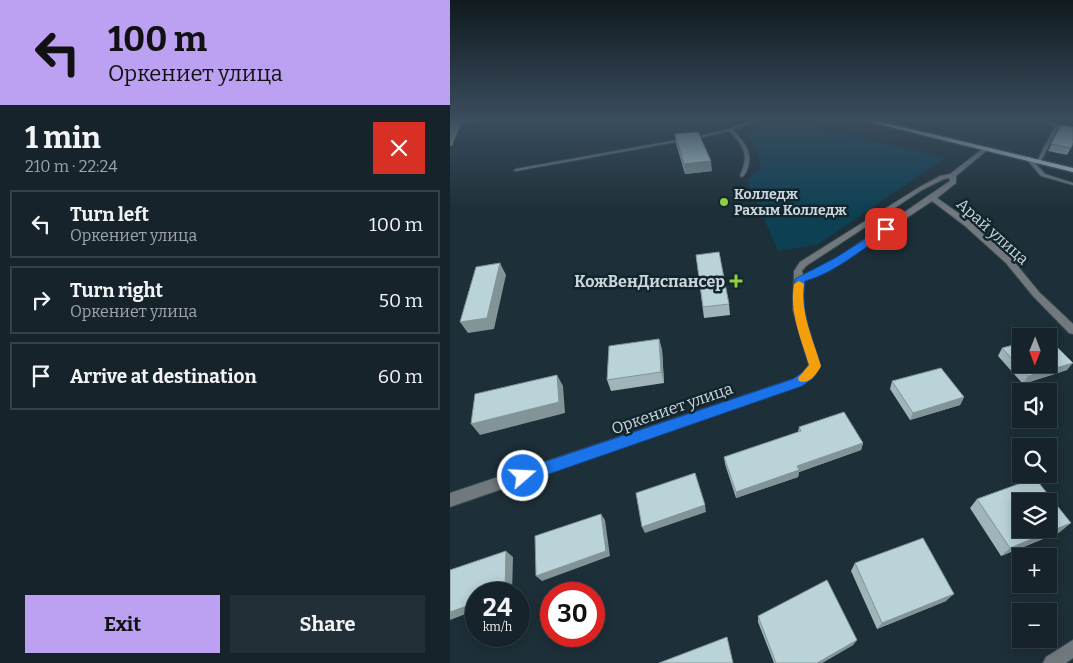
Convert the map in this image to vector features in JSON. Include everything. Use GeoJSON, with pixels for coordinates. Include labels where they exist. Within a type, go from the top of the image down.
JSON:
{"type":"FeatureCollection","features":[{"type":"Feature","properties":{"kind":"main road"},"geometry":{"type":"LineString","coordinates":[[995,150],[1073,170]]}},
{"type":"Feature","properties":{"kind":"street","name":"Оркениет улица"},"geometry":{"type":"LineString","coordinates":[[450,500],[798,382],[807,376],[815,366],[798,310],[797,296],[800,279],[798,271],[808,260],[920,189],[942,177],[952,176],[985,150]]}},
{"type":"Feature","properties":{"kind":"street","name":"Оркениет улица"},"geometry":{"type":"LineString","coordinates":[[800,279],[811,276],[840,259],[933,198],[954,182],[952,176]]}},
{"type":"Feature","properties":{"kind":"street","name":"Арай улица"},"geometry":{"type":"LineString","coordinates":[[933,198],[968,224],[1009,261],[1036,294],[1073,330]]}},
{"type":"Feature","properties":{"kind":"street"},"geometry":{"type":"LineString","coordinates":[[1052,663],[1073,648]]}},
{"type":"Feature","properties":{"kind":"lane"},"geometry":{"type":"LineString","coordinates":[[516,170],[623,150]]}},
{"type":"Feature","properties":{"kind":"lane"},"geometry":{"type":"LineString","coordinates":[[742,176],[748,163],[749,155],[746,150]]}},
{"type":"Feature","properties":{"kind":"lane"},"geometry":{"type":"LineString","coordinates":[[1039,161],[1045,150]]}},
{"type":"Feature","properties":{"kind":"lane"},"geometry":{"type":"LineString","coordinates":[[1028,158],[1043,175],[1073,184]]}},
{"type":"Feature","properties":{"kind":"shaded area"},"geometry":{"type":"Polygon","coordinates":[[[757,150],[911,150],[945,158],[817,245],[778,251],[747,180],[761,168],[757,150]]]}},
{"type":"Feature","properties":{"kind":"building"},"geometry":{"type":"Polygon","coordinates":[[[680,150],[706,150],[711,161],[684,164],[680,150]]]}},
{"type":"Feature","properties":{"kind":"building"},"geometry":{"type":"Polygon","coordinates":[[[719,252],[729,304],[703,307],[696,255],[719,252]]]}},
{"type":"Feature","properties":{"kind":"building"},"geometry":{"type":"Polygon","coordinates":[[[500,263],[487,318],[460,322],[476,267],[500,263]]]}},
{"type":"Feature","properties":{"kind":"building"},"geometry":{"type":"Polygon","coordinates":[[[659,339],[661,372],[607,380],[609,346],[659,339]]]}},
{"type":"Feature","properties":{"kind":"building"},"geometry":{"type":"Polygon","coordinates":[[[1012,345],[1012,359],[1002,348],[1012,345]]]}},
{"type":"Feature","properties":{"kind":"building"},"geometry":{"type":"Polygon","coordinates":[[[1058,348],[1073,363],[1058,367],[1058,348]]]}},
{"type":"Feature","properties":{"kind":"building"},"geometry":{"type":"Polygon","coordinates":[[[941,368],[964,397],[913,413],[892,381],[941,368]]]}},
{"type":"Feature","properties":{"kind":"building"},"geometry":{"type":"Polygon","coordinates":[[[1025,373],[1038,373],[1028,376],[1025,373]]]}},
{"type":"Feature","properties":{"kind":"building"},"geometry":{"type":"Polygon","coordinates":[[[557,375],[559,402],[471,424],[475,394],[557,375]]]}},
{"type":"Feature","properties":{"kind":"building"},"geometry":{"type":"Polygon","coordinates":[[[844,412],[863,443],[797,466],[799,470],[736,492],[724,457],[801,431],[799,427],[844,412]]]}},
{"type":"Feature","properties":{"kind":"building"},"geometry":{"type":"Polygon","coordinates":[[[695,473],[705,505],[642,527],[636,493],[695,473]]]}},
{"type":"Feature","properties":{"kind":"building"},"geometry":{"type":"Polygon","coordinates":[[[1021,483],[1039,483],[1047,493],[1012,493],[1012,538],[1034,538],[1010,548],[977,499],[1021,483]]]}},
{"type":"Feature","properties":{"kind":"building"},"geometry":{"type":"Polygon","coordinates":[[[1057,506],[1071,523],[1057,529],[1057,506]]]}},
{"type":"Feature","properties":{"kind":"building"},"geometry":{"type":"Polygon","coordinates":[[[601,514],[606,551],[536,576],[535,536],[601,514]]]}},
{"type":"Feature","properties":{"kind":"building"},"geometry":{"type":"Polygon","coordinates":[[[923,538],[954,594],[882,623],[855,563],[923,538]]]}},
{"type":"Feature","properties":{"kind":"building"},"geometry":{"type":"Polygon","coordinates":[[[506,551],[505,582],[465,582],[465,607],[450,612],[450,570],[506,551]]]}},
{"type":"Feature","properties":{"kind":"building"},"geometry":{"type":"Polygon","coordinates":[[[827,580],[857,640],[817,663],[776,663],[758,616],[827,580]]]}},
{"type":"Feature","properties":{"kind":"building"},"geometry":{"type":"Polygon","coordinates":[[[727,637],[733,663],[659,663],[727,637]]]}},
{"type":"Feature","properties":{"kind":"slow traffic"},"geometry":{"type":"LineString","coordinates":[[799,284],[797,296],[798,310],[815,366],[804,378]]}},
{"type":"Feature","properties":{"kind":"place","name":"Колледж Рахым Колледж"},"geometry":{"type":"Point","coordinates":[724,202]}},
{"type":"Feature","properties":{"kind":"place","name":"КожВенДиспансер"},"geometry":{"type":"Point","coordinates":[736,281]}},
{"type":"Feature","properties":{"kind":"route"},"geometry":{"type":"LineString","coordinates":[[523,476],[798,382],[807,376],[815,366],[798,310],[797,296],[800,279],[811,276],[886,229]]}}]}
